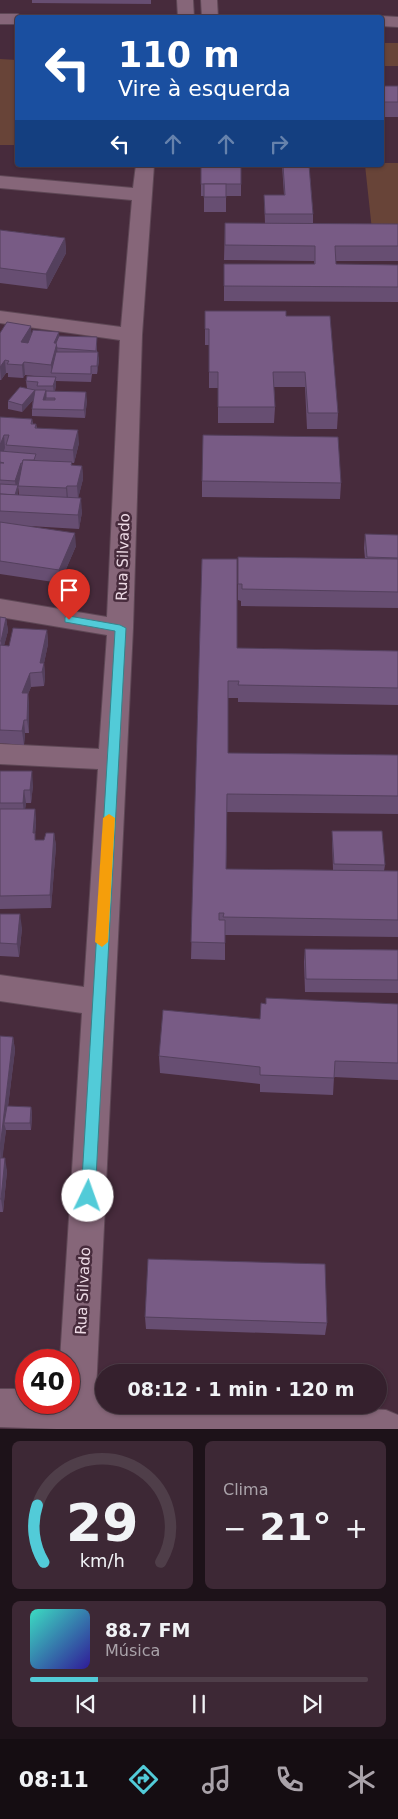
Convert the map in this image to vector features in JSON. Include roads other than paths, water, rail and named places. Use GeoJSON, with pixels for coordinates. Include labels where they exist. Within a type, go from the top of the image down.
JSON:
{"type":"FeatureCollection","features":[{"type":"Feature","properties":{"kind":"street"},"geometry":{"type":"LineString","coordinates":[[185,0],[186,15]]}},
{"type":"Feature","properties":{"kind":"street"},"geometry":{"type":"LineString","coordinates":[[209,0],[210,15]]}},
{"type":"Feature","properties":{"kind":"street"},"geometry":{"type":"LineString","coordinates":[[0,19],[15,19]]}},
{"type":"Feature","properties":{"kind":"street"},"geometry":{"type":"LineString","coordinates":[[384,21],[398,22]]}},
{"type":"Feature","properties":{"kind":"street","name":"Rua Silvado"},"geometry":{"type":"LineString","coordinates":[[76,1419],[120,628],[131,334],[146,167]]}},
{"type":"Feature","properties":{"kind":"street"},"geometry":{"type":"LineString","coordinates":[[0,182],[143,195]]}},
{"type":"Feature","properties":{"kind":"street"},"geometry":{"type":"LineString","coordinates":[[0,317],[131,334]]}},
{"type":"Feature","properties":{"kind":"street"},"geometry":{"type":"LineString","coordinates":[[0,608],[120,628]]}},
{"type":"Feature","properties":{"kind":"street"},"geometry":{"type":"LineString","coordinates":[[0,754],[112,760]]}},
{"type":"Feature","properties":{"kind":"street"},"geometry":{"type":"LineString","coordinates":[[0,988],[98,1002]]}},
{"type":"Feature","properties":{"kind":"street"},"geometry":{"type":"LineString","coordinates":[[0,1408],[76,1419],[386,1429]]}}]}
